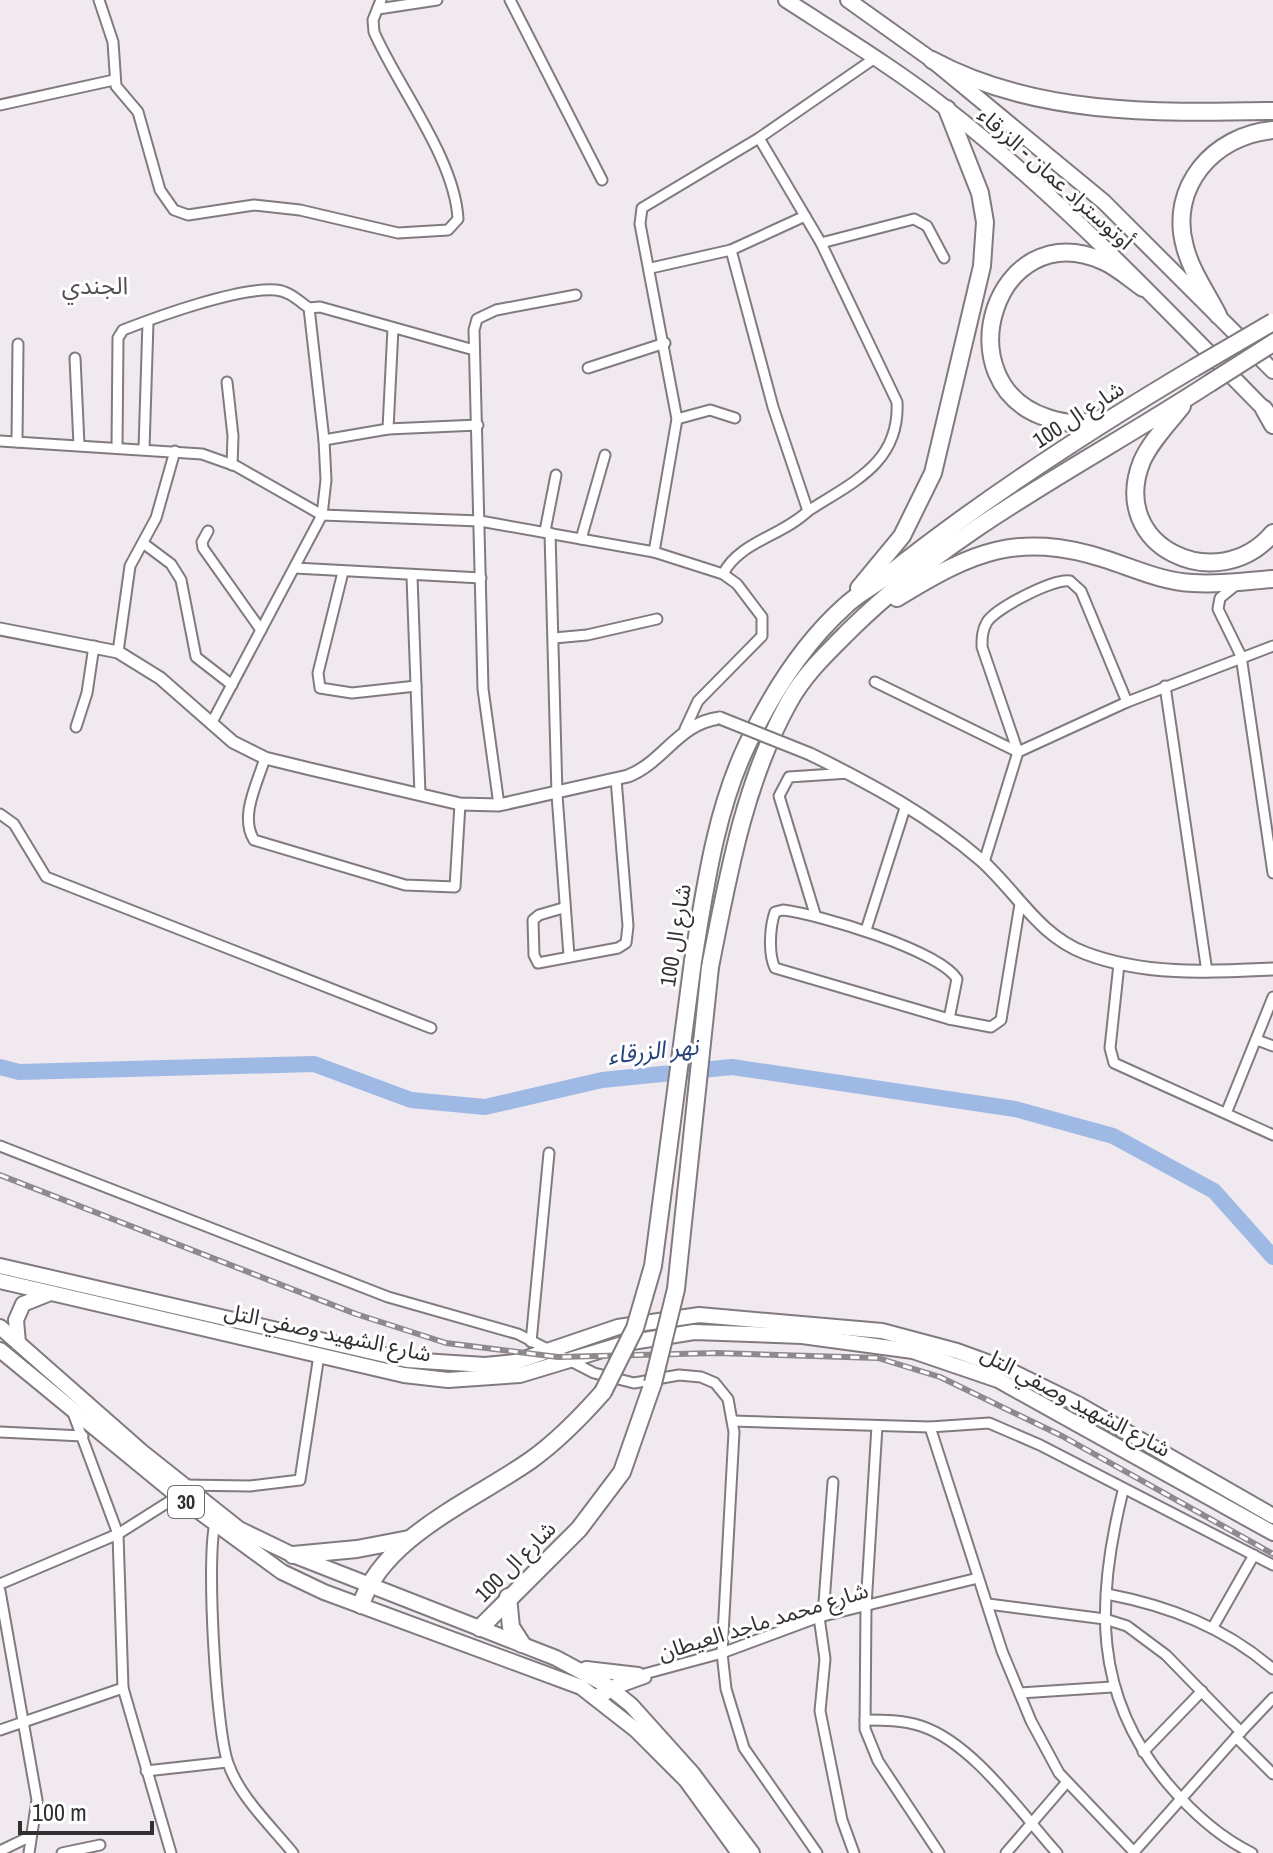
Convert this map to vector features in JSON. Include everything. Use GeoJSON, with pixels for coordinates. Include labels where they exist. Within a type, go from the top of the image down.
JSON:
{"type":"FeatureCollection","features":[{"type":"Feature","properties":{"kind":"highway"},"geometry":{"type":"LineString","coordinates":[[932,60],[990,87],[1051,102],[1138,109],[1273,111]]}},
{"type":"Feature","properties":{"kind":"highway"},"geometry":{"type":"LineString","coordinates":[[846,604],[893,548],[925,495],[940,451],[979,281],[985,237],[983,207],[976,179],[947,109]]}},
{"type":"Feature","properties":{"kind":"highway"},"geometry":{"type":"LineString","coordinates":[[1218,315],[1184,244],[1182,217],[1187,191],[1200,167],[1219,148],[1243,136],[1273,130]]}},
{"type":"Feature","properties":{"kind":"highway"},"geometry":{"type":"LineString","coordinates":[[1123,411],[1092,422],[1072,423],[1051,419],[1022,406],[1008,391],[994,364],[990,324],[998,296],[1011,279],[1028,263],[1048,255],[1069,254],[1101,260],[1143,288]]}},
{"type":"Feature","properties":{"kind":"highway","name":"شارع ال 100"},"geometry":{"type":"LineString","coordinates":[[480,1628],[579,1529],[622,1472],[653,1383],[676,1289],[708,873],[726,801],[746,746],[776,691],[812,641],[846,604],[934,539],[1123,411],[1273,322]]}},
{"type":"Feature","properties":{"kind":"highway","name":"شارع ال 100"},"geometry":{"type":"LineString","coordinates":[[361,1605],[367,1584],[410,1539],[532,1460],[574,1424],[603,1392],[635,1328],[653,1266],[702,964],[763,754],[790,700],[808,673],[864,616],[969,533],[1273,343]]}},
{"type":"Feature","properties":{"kind":"highway"},"geometry":{"type":"LineString","coordinates":[[1191,395],[1141,463],[1137,505],[1147,530],[1164,550],[1195,562],[1220,562],[1243,555],[1273,533]]}},
{"type":"Feature","properties":{"kind":"highway"},"geometry":{"type":"LineString","coordinates":[[1269,414],[1273,425]]}},
{"type":"Feature","properties":{"kind":"highway"},"geometry":{"type":"LineString","coordinates":[[864,616],[954,564],[1013,547],[1044,545],[1077,550],[1159,577],[1192,583],[1273,579]]}},
{"type":"Feature","properties":{"kind":"highway"},"geometry":{"type":"LineString","coordinates":[[293,1555],[357,1549],[410,1539]]}},
{"type":"Feature","properties":{"kind":"highway"},"geometry":{"type":"LineString","coordinates":[[508,1597],[508,1617],[522,1644]]}},
{"type":"Feature","properties":{"kind":"main road","name":"أوتوستراد عمان - الزرقاء"},"geometry":{"type":"LineString","coordinates":[[786,0],[947,109],[1065,212],[1269,414]]}},
{"type":"Feature","properties":{"kind":"main road","name":"أوتوستراد عمان - الزرقاء"},"geometry":{"type":"LineString","coordinates":[[848,0],[932,60],[1104,202],[1273,371]]}},
{"type":"Feature","properties":{"kind":"main road","name":"شارع الشهيد وصفي التل"},"geometry":{"type":"LineString","coordinates":[[0,1266],[407,1360],[485,1365],[551,1352],[618,1327],[699,1315],[796,1322],[914,1338],[1009,1370],[1078,1404],[1273,1516]]}},
{"type":"Feature","properties":{"kind":"main road","name":"شارع الشهيد وصفي التل"},"geometry":{"type":"LineString","coordinates":[[0,1281],[404,1375],[448,1380],[520,1375],[626,1343],[694,1332],[802,1336],[913,1351],[998,1380],[1273,1533]]}},
{"type":"Feature","properties":{"kind":"main road"},"geometry":{"type":"LineString","coordinates":[[18,1343],[16,1320],[23,1304],[54,1292]]}},
{"type":"Feature","properties":{"kind":"main road","name":"30"},"geometry":{"type":"LineString","coordinates":[[0,1327],[215,1524],[282,1572],[361,1605],[575,1684],[636,1730],[686,1780],[739,1853]]}},
{"type":"Feature","properties":{"kind":"main road","name":"30"},"geometry":{"type":"LineString","coordinates":[[0,1350],[181,1490],[239,1529],[293,1555],[578,1667],[610,1688],[631,1705],[692,1773],[752,1853]]}},
{"type":"Feature","properties":{"kind":"main road"},"geometry":{"type":"LineString","coordinates":[[473,1644],[480,1628]]}},
{"type":"Feature","properties":{"kind":"main road"},"geometry":{"type":"LineString","coordinates":[[578,1667],[643,1676]]}},
{"type":"Feature","properties":{"kind":"main road"},"geometry":{"type":"LineString","coordinates":[[631,1705],[633,1688],[643,1676]]}},
{"type":"Feature","properties":{"kind":"street"},"geometry":{"type":"LineString","coordinates":[[99,0],[113,42],[114,80],[138,112],[165,200],[180,214],[254,205],[300,210],[398,233],[448,230],[458,219],[455,200],[429,135],[374,32],[373,20],[380,5],[437,0]]}},
{"type":"Feature","properties":{"kind":"street"},"geometry":{"type":"LineString","coordinates":[[510,0],[602,180]]}},
{"type":"Feature","properties":{"kind":"street"},"geometry":{"type":"LineString","coordinates":[[654,552],[677,419],[651,268],[640,224],[642,208],[759,138],[875,58]]}},
{"type":"Feature","properties":{"kind":"street"},"geometry":{"type":"LineString","coordinates":[[0,105],[114,80]]}},
{"type":"Feature","properties":{"kind":"street"},"geometry":{"type":"LineString","coordinates":[[723,574],[733,556],[789,529],[808,511],[874,467],[894,438],[898,424],[892,390],[821,243],[759,138]]}},
{"type":"Feature","properties":{"kind":"street"},"geometry":{"type":"LineString","coordinates":[[651,268],[731,250],[805,216]]}},
{"type":"Feature","properties":{"kind":"street"},"geometry":{"type":"LineString","coordinates":[[821,243],[914,219],[927,226],[944,258]]}},
{"type":"Feature","properties":{"kind":"street"},"geometry":{"type":"LineString","coordinates":[[731,250],[769,394],[808,511]]}},
{"type":"Feature","properties":{"kind":"street"},"geometry":{"type":"LineString","coordinates":[[117,448],[118,338],[123,330],[223,298],[268,290],[287,293],[309,308],[320,307],[474,350]]}},
{"type":"Feature","properties":{"kind":"street"},"geometry":{"type":"LineString","coordinates":[[499,805],[483,689],[474,330],[477,319],[484,314],[576,295]]}},
{"type":"Feature","properties":{"kind":"street"},"geometry":{"type":"LineString","coordinates":[[211,724],[322,515],[326,480],[324,440],[309,308]]}},
{"type":"Feature","properties":{"kind":"street"},"geometry":{"type":"LineString","coordinates":[[144,449],[148,322]]}},
{"type":"Feature","properties":{"kind":"street"},"geometry":{"type":"LineString","coordinates":[[388,429],[393,328]]}},
{"type":"Feature","properties":{"kind":"street"},"geometry":{"type":"LineString","coordinates":[[588,368],[665,343]]}},
{"type":"Feature","properties":{"kind":"street"},"geometry":{"type":"LineString","coordinates":[[17,442],[18,344]]}},
{"type":"Feature","properties":{"kind":"street"},"geometry":{"type":"LineString","coordinates":[[75,358],[79,445]]}},
{"type":"Feature","properties":{"kind":"street"},"geometry":{"type":"LineString","coordinates":[[227,382],[232,465]]}},
{"type":"Feature","properties":{"kind":"street"},"geometry":{"type":"LineString","coordinates":[[677,419],[710,410],[735,418]]}},
{"type":"Feature","properties":{"kind":"street"},"geometry":{"type":"LineString","coordinates":[[324,440],[388,429],[478,425]]}},
{"type":"Feature","properties":{"kind":"street"},"geometry":{"type":"LineString","coordinates":[[0,441],[202,454],[232,465],[322,515],[480,521],[654,552],[723,574],[750,598],[762,617],[762,636],[698,701],[685,729],[647,766],[616,779],[557,795],[499,805],[460,804],[265,758],[233,742],[160,678],[118,652],[0,629]]}},
{"type":"Feature","properties":{"kind":"street"},"geometry":{"type":"LineString","coordinates":[[118,652],[130,566],[156,518],[175,451]]}},
{"type":"Feature","properties":{"kind":"street"},"geometry":{"type":"LineString","coordinates":[[581,539],[605,455]]}},
{"type":"Feature","properties":{"kind":"street"},"geometry":{"type":"LineString","coordinates":[[556,475],[547,532],[554,638],[557,795],[563,908],[569,956]]}},
{"type":"Feature","properties":{"kind":"street"},"geometry":{"type":"LineString","coordinates":[[208,531],[202,542],[203,548],[261,630]]}},
{"type":"Feature","properties":{"kind":"street"},"geometry":{"type":"LineString","coordinates":[[143,543],[171,564],[181,580],[191,648],[196,657],[232,685]]}},
{"type":"Feature","properties":{"kind":"street"},"geometry":{"type":"LineString","coordinates":[[295,568],[412,577],[481,578]]}},
{"type":"Feature","properties":{"kind":"street"},"geometry":{"type":"LineString","coordinates":[[343,572],[318,673],[320,688],[352,693],[416,686]]}},
{"type":"Feature","properties":{"kind":"street"},"geometry":{"type":"LineString","coordinates":[[412,577],[420,794]]}},
{"type":"Feature","properties":{"kind":"street"},"geometry":{"type":"LineString","coordinates":[[984,862],[1018,752],[982,647],[982,634],[995,613],[1052,583],[1070,581],[1081,591],[1127,702]]}},
{"type":"Feature","properties":{"kind":"street"},"geometry":{"type":"LineString","coordinates":[[1239,583],[1218,603],[1241,656],[1273,873]]}},
{"type":"Feature","properties":{"kind":"street"},"geometry":{"type":"LineString","coordinates":[[554,638],[587,635],[657,619]]}},
{"type":"Feature","properties":{"kind":"street"},"geometry":{"type":"LineString","coordinates":[[76,727],[87,693],[94,646]]}},
{"type":"Feature","properties":{"kind":"street"},"geometry":{"type":"LineString","coordinates":[[1018,752],[1165,686],[1273,646]]}},
{"type":"Feature","properties":{"kind":"street"},"geometry":{"type":"LineString","coordinates":[[875,682],[1018,752]]}},
{"type":"Feature","properties":{"kind":"street"},"geometry":{"type":"LineString","coordinates":[[1165,686],[1207,972]]}},
{"type":"Feature","properties":{"kind":"street"},"geometry":{"type":"LineString","coordinates":[[685,729],[720,718],[810,754],[906,805],[984,862],[1053,937],[1083,953],[1119,964],[1207,972],[1273,969]]}},
{"type":"Feature","properties":{"kind":"street"},"geometry":{"type":"LineString","coordinates":[[265,758],[248,812],[247,823],[254,840],[405,885],[455,887],[460,804]]}},
{"type":"Feature","properties":{"kind":"street"},"geometry":{"type":"LineString","coordinates":[[815,914],[784,821],[781,789],[785,780],[795,775],[849,773]]}},
{"type":"Feature","properties":{"kind":"street"},"geometry":{"type":"LineString","coordinates":[[563,908],[539,915],[533,920],[534,955],[542,964],[618,948],[626,943],[628,926],[616,779]]}},
{"type":"Feature","properties":{"kind":"street"},"geometry":{"type":"LineString","coordinates":[[866,930],[906,805]]}},
{"type":"Feature","properties":{"kind":"street"},"geometry":{"type":"LineString","coordinates":[[0,814],[14,824],[46,877],[431,1028]]}},
{"type":"Feature","properties":{"kind":"street"},"geometry":{"type":"LineString","coordinates":[[949,1019],[955,975],[866,930],[815,914],[775,912],[771,959],[775,968],[949,1019],[991,1027],[1001,1020],[1020,904]]}},
{"type":"Feature","properties":{"kind":"street"},"geometry":{"type":"LineString","coordinates":[[1119,964],[1111,1059],[1118,1066],[1227,1111],[1273,1135]]}},
{"type":"Feature","properties":{"kind":"street"},"geometry":{"type":"LineString","coordinates":[[1227,1111],[1273,997]]}},
{"type":"Feature","properties":{"kind":"street"},"geometry":{"type":"LineString","coordinates":[[1257,1040],[1273,1046]]}},
{"type":"Feature","properties":{"kind":"street"},"geometry":{"type":"LineString","coordinates":[[0,1146],[388,1297],[518,1334],[566,1362],[634,1383],[679,1375],[701,1377],[720,1387],[730,1402],[733,1421],[722,1653],[726,1689],[738,1735],[817,1853]]}},
{"type":"Feature","properties":{"kind":"street"},"geometry":{"type":"LineString","coordinates":[[531,1342],[549,1153]]}},
{"type":"Feature","properties":{"kind":"street"},"geometry":{"type":"LineString","coordinates":[[0,1584],[118,1534],[181,1490],[300,1480],[319,1355]]}},
{"type":"Feature","properties":{"kind":"street"},"geometry":{"type":"LineString","coordinates":[[70,1406],[118,1534],[122,1578],[123,1688],[171,1853]]}},
{"type":"Feature","properties":{"kind":"street"},"geometry":{"type":"LineString","coordinates":[[733,1421],[930,1427],[989,1423],[1040,1445],[1123,1491],[1273,1565]]}},
{"type":"Feature","properties":{"kind":"street"},"geometry":{"type":"LineString","coordinates":[[877,1426],[866,1606],[865,1720],[869,1745],[939,1853]]}},
{"type":"Feature","properties":{"kind":"street"},"geometry":{"type":"LineString","coordinates":[[930,1427],[978,1578],[1020,1693],[1051,1759],[1067,1782],[1134,1853],[1273,1698]]}},
{"type":"Feature","properties":{"kind":"street"},"geometry":{"type":"LineString","coordinates":[[0,1432],[83,1436]]}},
{"type":"Feature","properties":{"kind":"street"},"geometry":{"type":"LineString","coordinates":[[833,1482],[821,1617],[825,1659],[820,1711],[842,1820],[854,1853]]}},
{"type":"Feature","properties":{"kind":"street"},"geometry":{"type":"LineString","coordinates":[[1123,1491],[1112,1543],[1105,1619],[1112,1687],[1143,1752],[1181,1800],[1217,1831],[1252,1853]]}},
{"type":"Feature","properties":{"kind":"street"},"geometry":{"type":"LineString","coordinates":[[215,1524],[212,1567],[215,1655],[227,1762],[244,1791],[293,1853]]}},
{"type":"Feature","properties":{"kind":"street"},"geometry":{"type":"LineString","coordinates":[[1213,1627],[1254,1555]]}},
{"type":"Feature","properties":{"kind":"street","name":"شارع محمد ماجد العيطان"},"geometry":{"type":"LineString","coordinates":[[596,1699],[610,1688],[722,1653],[821,1617],[978,1578]]}},
{"type":"Feature","properties":{"kind":"street"},"geometry":{"type":"LineString","coordinates":[[0,1591],[37,1800],[29,1853]]}},
{"type":"Feature","properties":{"kind":"street"},"geometry":{"type":"LineString","coordinates":[[1107,1594],[1153,1603],[1213,1627],[1273,1669]]}},
{"type":"Feature","properties":{"kind":"street"},"geometry":{"type":"LineString","coordinates":[[988,1604],[1105,1619],[1127,1626],[1153,1643],[1202,1691],[1273,1774]]}},
{"type":"Feature","properties":{"kind":"street"},"geometry":{"type":"LineString","coordinates":[[1020,1693],[1112,1687]]}},
{"type":"Feature","properties":{"kind":"street"},"geometry":{"type":"LineString","coordinates":[[0,1730],[123,1688]]}},
{"type":"Feature","properties":{"kind":"street"},"geometry":{"type":"LineString","coordinates":[[1143,1752],[1202,1691]]}},
{"type":"Feature","properties":{"kind":"street"},"geometry":{"type":"LineString","coordinates":[[865,1720],[921,1726],[953,1743],[1057,1853]]}},
{"type":"Feature","properties":{"kind":"street"},"geometry":{"type":"LineString","coordinates":[[146,1771],[227,1762]]}},
{"type":"Feature","properties":{"kind":"street"},"geometry":{"type":"LineString","coordinates":[[1006,1853],[1067,1782]]}},
{"type":"Feature","properties":{"kind":"street"},"geometry":{"type":"LineString","coordinates":[[0,1851],[31,1836]]}},
{"type":"Feature","properties":{"kind":"street"},"geometry":{"type":"LineString","coordinates":[[62,1853],[100,1845]]}},
{"type":"Feature","properties":{"kind":"waterway","name":"نهر الزرقاء"},"geometry":{"type":"LineString","coordinates":[[0,1067],[19,1072],[314,1064],[411,1100],[485,1107],[602,1080],[732,1067],[1015,1109],[1113,1136],[1214,1191],[1273,1257]]}},
{"type":"Feature","properties":{"kind":"railway"},"geometry":{"type":"LineString","coordinates":[[0,1175],[356,1314],[446,1343],[558,1357],[717,1353],[878,1358],[940,1377],[1062,1436],[1273,1554]]}},
{"type":"Feature","properties":{"kind":"district","name":"الجندي"},"geometry":{"type":"Point","coordinates":[95,286]}}]}
